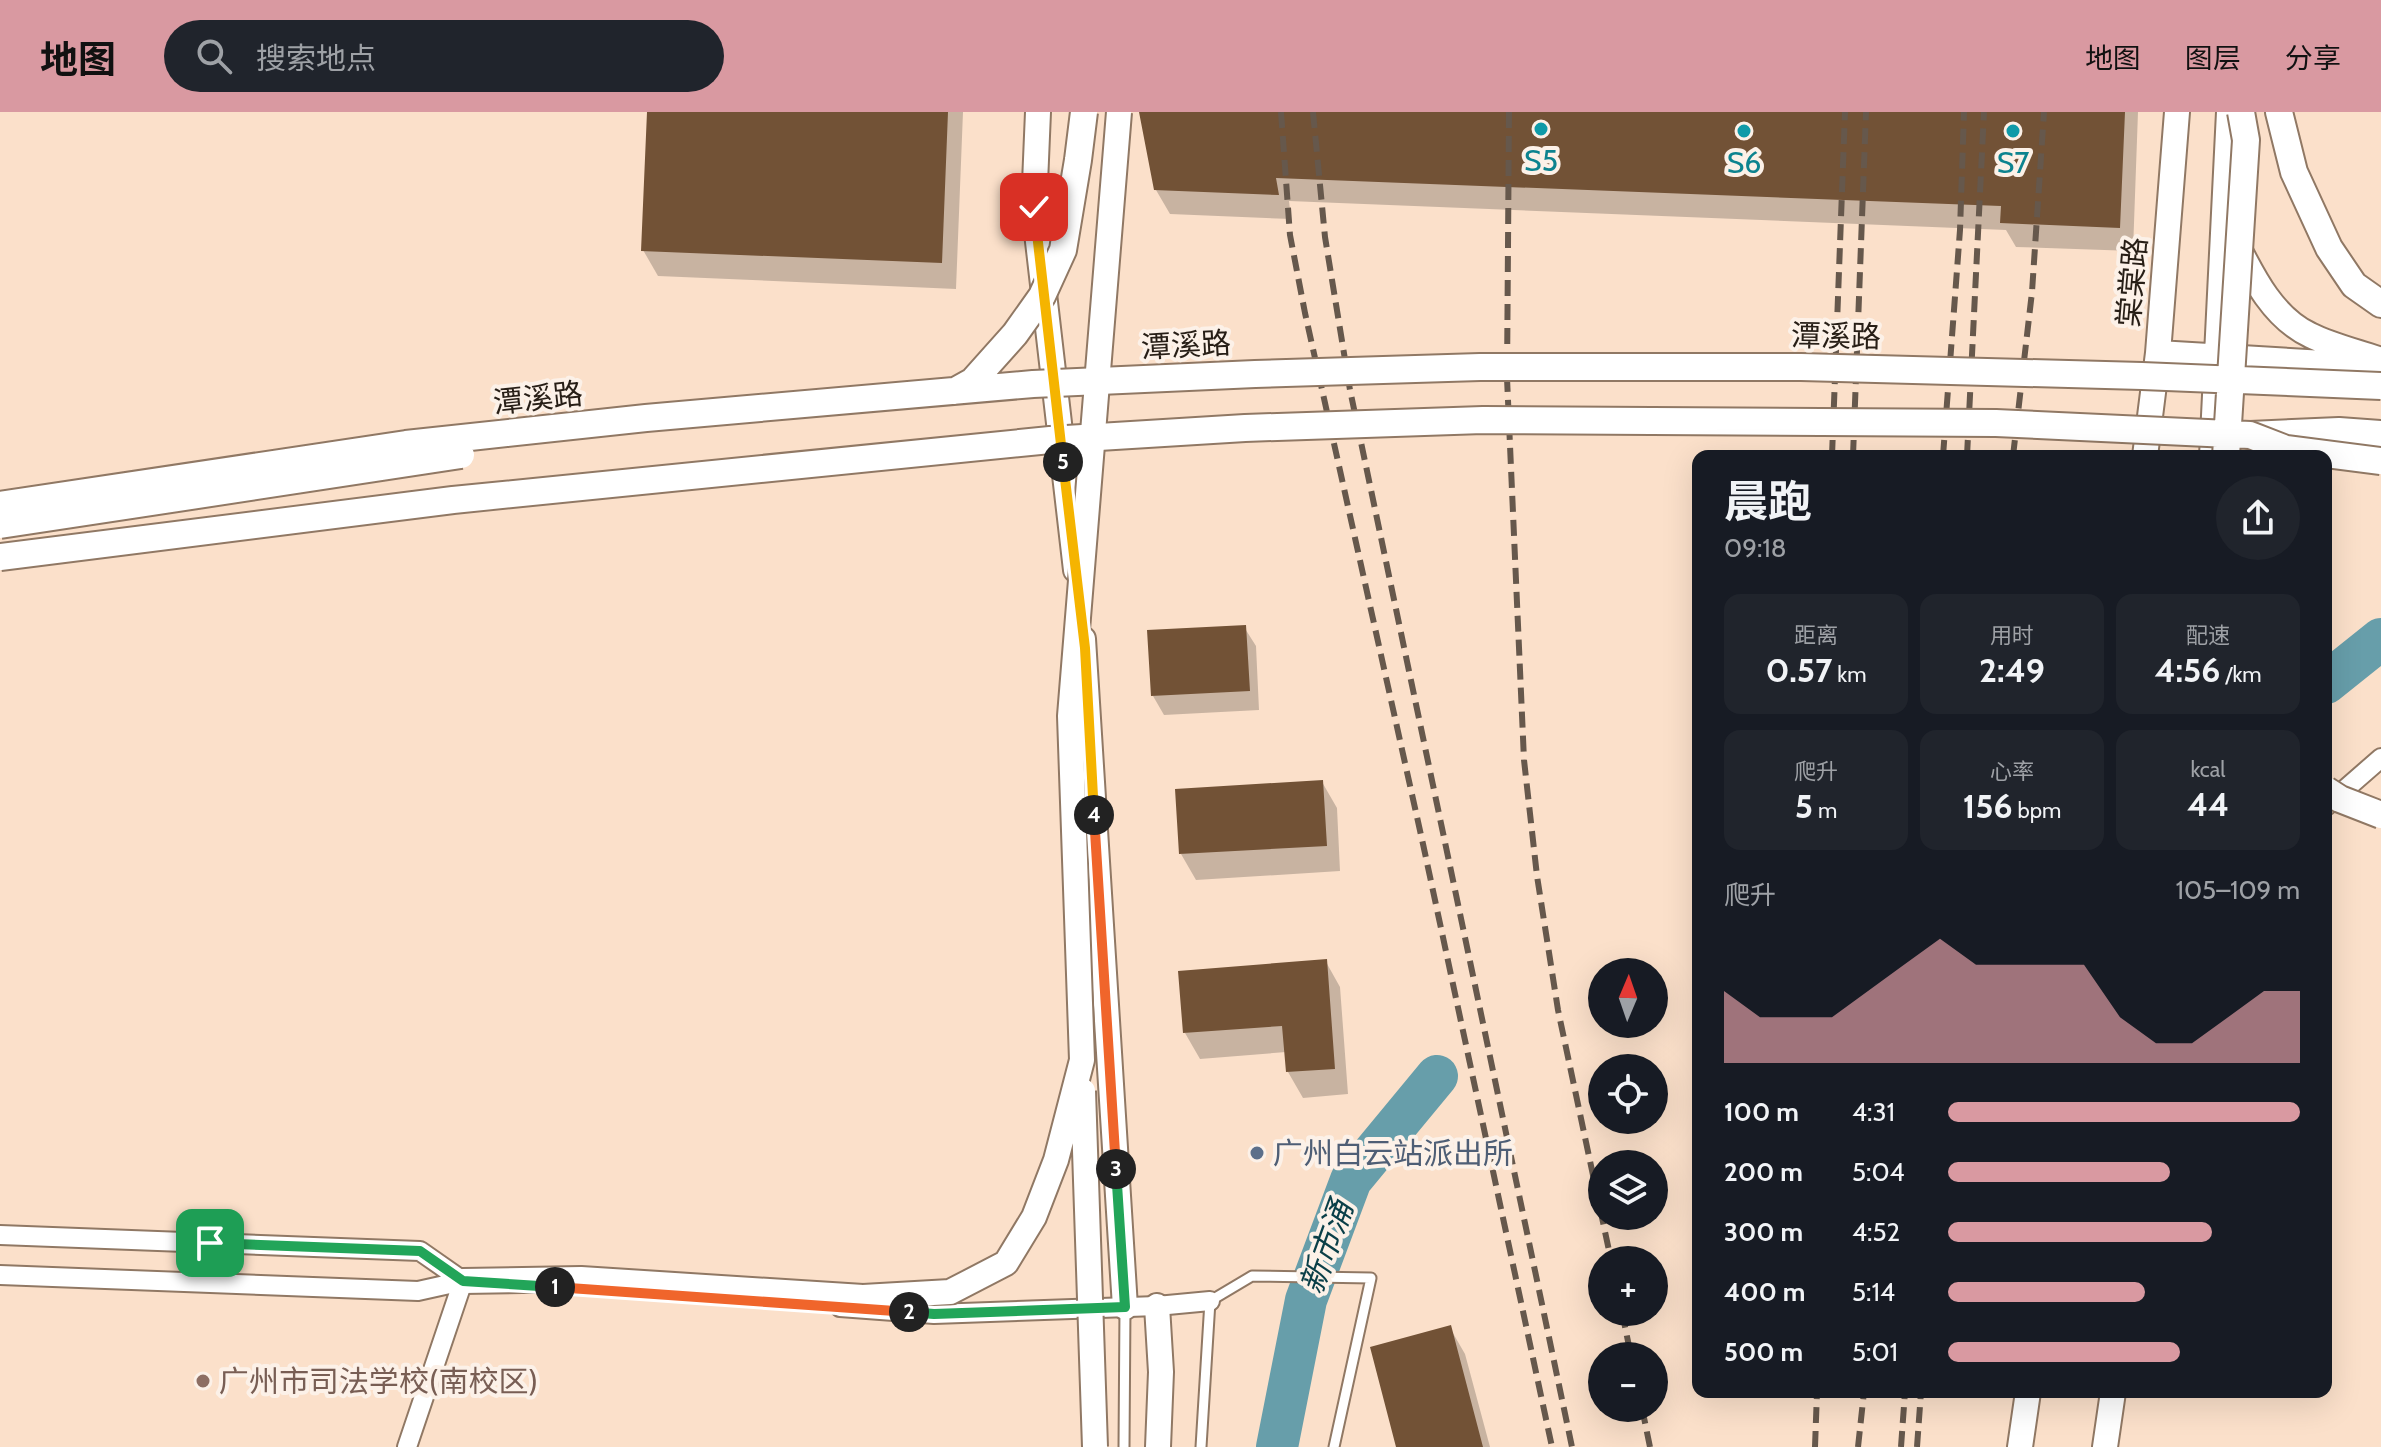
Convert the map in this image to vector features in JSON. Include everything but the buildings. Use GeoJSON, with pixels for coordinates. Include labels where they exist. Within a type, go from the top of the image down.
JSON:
{"type":"FeatureCollection","features":[{"type":"Feature","properties":{"kind":"main road"},"geometry":{"type":"LineString","coordinates":[[0,525],[482,452],[913,406],[944,398],[973,381],[1015,334],[1042,296],[1063,250],[1084,112]]}},
{"type":"Feature","properties":{"kind":"main road"},"geometry":{"type":"LineString","coordinates":[[2216,450],[2246,140],[2241,112]]}},
{"type":"Feature","properties":{"kind":"main road"},"geometry":{"type":"LineString","coordinates":[[2279,112],[2294,172],[2329,248],[2354,285],[2381,304]]}},
{"type":"Feature","properties":{"kind":"main road","name":"潭溪路"},"geometry":{"type":"LineString","coordinates":[[0,505],[406,444],[646,418],[1049,383],[1480,367],[1801,367],[2381,386]]}},
{"type":"Feature","properties":{"kind":"main road"},"geometry":{"type":"LineString","coordinates":[[0,557],[467,498],[1050,440],[1230,429],[1498,420],[1996,423],[2250,435],[2339,431],[2374,441]]}},
{"type":"Feature","properties":{"kind":"main road"},"geometry":{"type":"LineString","coordinates":[[2250,435],[2294,450]]}},
{"type":"Feature","properties":{"kind":"main road"},"geometry":{"type":"LineString","coordinates":[[2332,455],[2381,461]]}},
{"type":"Feature","properties":{"kind":"main road"},"geometry":{"type":"LineString","coordinates":[[2332,794],[2381,815]]}},
{"type":"Feature","properties":{"kind":"street"},"geometry":{"type":"LineString","coordinates":[[1038,112],[1034,207],[1085,648],[1125,1307]]}},
{"type":"Feature","properties":{"kind":"street"},"geometry":{"type":"LineString","coordinates":[[1095,1447],[1070,716],[1119,112]]}},
{"type":"Feature","properties":{"kind":"street","name":"棠棠路"},"geometry":{"type":"LineString","coordinates":[[2146,447],[2158,353],[2177,112]]}},
{"type":"Feature","properties":{"kind":"street"},"geometry":{"type":"LineString","coordinates":[[2216,450],[2215,355],[2229,112]]}},
{"type":"Feature","properties":{"kind":"street"},"geometry":{"type":"LineString","coordinates":[[2223,217],[2252,275],[2276,309],[2308,334],[2381,360]]}},
{"type":"Feature","properties":{"kind":"street"},"geometry":{"type":"LineString","coordinates":[[2158,353],[2381,366]]}},
{"type":"Feature","properties":{"kind":"street"},"geometry":{"type":"LineString","coordinates":[[2146,447],[2216,450],[2374,441]]}},
{"type":"Feature","properties":{"kind":"street"},"geometry":{"type":"LineString","coordinates":[[2312,450],[2374,441]]}},
{"type":"Feature","properties":{"kind":"street"},"geometry":{"type":"LineString","coordinates":[[2332,801],[2381,758]]}},
{"type":"Feature","properties":{"kind":"street"},"geometry":{"type":"LineString","coordinates":[[0,1275],[418,1291],[463,1281],[581,1279],[863,1297],[950,1292],[1006,1263],[1034,1217],[1056,1160],[1082,1060]]}},
{"type":"Feature","properties":{"kind":"street"},"geometry":{"type":"LineString","coordinates":[[0,1235],[420,1251],[463,1281],[934,1314],[1157,1306],[1210,1301]]}},
{"type":"Feature","properties":{"kind":"street"},"geometry":{"type":"LineString","coordinates":[[407,1447],[463,1281]]}},
{"type":"Feature","properties":{"kind":"street"},"geometry":{"type":"LineString","coordinates":[[1157,1306],[1161,1372],[1158,1447]]}},
{"type":"Feature","properties":{"kind":"street"},"geometry":{"type":"LineString","coordinates":[[2020,1447],[2027,1398]]}},
{"type":"Feature","properties":{"kind":"street"},"geometry":{"type":"LineString","coordinates":[[2105,1447],[2112,1398]]}},
{"type":"Feature","properties":{"kind":"lane"},"geometry":{"type":"LineString","coordinates":[[1201,1447],[1210,1301],[1252,1276],[1371,1278],[1334,1447]]}},
{"type":"Feature","properties":{"kind":"lane"},"geometry":{"type":"LineString","coordinates":[[1124,1447],[1125,1307]]}},
{"type":"Feature","properties":{"kind":"waterway","name":"新市涌"},"geometry":{"type":"LineString","coordinates":[[2332,678],[2381,639]]}},
{"type":"Feature","properties":{"kind":"waterway","name":"新市涌"},"geometry":{"type":"LineString","coordinates":[[1277,1447],[1306,1300],[1351,1180],[1437,1076]]}},
{"type":"Feature","properties":{"kind":"railway"},"geometry":{"type":"LineString","coordinates":[[1281,112],[1290,235],[1305,313],[1552,1447]]}},
{"type":"Feature","properties":{"kind":"railway"},"geometry":{"type":"LineString","coordinates":[[1313,112],[1325,237],[1350,390],[1572,1447]]}},
{"type":"Feature","properties":{"kind":"railway"},"geometry":{"type":"LineString","coordinates":[[1509,112],[1507,378],[1524,760],[1537,876],[1558,1010],[1608,1246]]}},
{"type":"Feature","properties":{"kind":"railway"},"geometry":{"type":"LineString","coordinates":[[1832,450],[1845,112]]}},
{"type":"Feature","properties":{"kind":"railway"},"geometry":{"type":"LineString","coordinates":[[1853,450],[1866,112]]}},
{"type":"Feature","properties":{"kind":"railway"},"geometry":{"type":"LineString","coordinates":[[1943,450],[1960,230],[1964,112]]}},
{"type":"Feature","properties":{"kind":"railway"},"geometry":{"type":"LineString","coordinates":[[1967,450],[1984,112]]}},
{"type":"Feature","properties":{"kind":"railway"},"geometry":{"type":"LineString","coordinates":[[2014,450],[2032,292],[2044,112]]}},
{"type":"Feature","properties":{"kind":"railway"},"geometry":{"type":"LineString","coordinates":[[1625,1326],[1628,1342]]}},
{"type":"Feature","properties":{"kind":"railway"},"geometry":{"type":"LineString","coordinates":[[1815,1447],[1817,1398]]}},
{"type":"Feature","properties":{"kind":"railway"},"geometry":{"type":"LineString","coordinates":[[1858,1447],[1863,1398]]}},
{"type":"Feature","properties":{"kind":"railway"},"geometry":{"type":"LineString","coordinates":[[1901,1447],[1905,1398]]}},
{"type":"Feature","properties":{"kind":"railway"},"geometry":{"type":"LineString","coordinates":[[1917,1447],[1921,1398]]}},
{"type":"Feature","properties":{"kind":"railway"},"geometry":{"type":"LineString","coordinates":[[1645,1422],[1650,1447]]}},
{"type":"Feature","properties":{"kind":"place","name":"S5"},"geometry":{"type":"Point","coordinates":[1541,129]}},
{"type":"Feature","properties":{"kind":"place","name":"S6"},"geometry":{"type":"Point","coordinates":[1744,131]}},
{"type":"Feature","properties":{"kind":"place","name":"S7"},"geometry":{"type":"Point","coordinates":[2013,131]}},
{"type":"Feature","properties":{"kind":"place","name":"广州白云站派出所"},"geometry":{"type":"Point","coordinates":[1257,1153]}},
{"type":"Feature","properties":{"kind":"place","name":"广州市司法学校(南校区)"},"geometry":{"type":"Point","coordinates":[203,1381]}},
{"type":"Feature","properties":{"kind":"route"},"geometry":{"type":"LineString","coordinates":[[210,1243],[420,1251],[463,1281],[934,1314],[1125,1307],[1085,648],[1034,207]]}}]}
